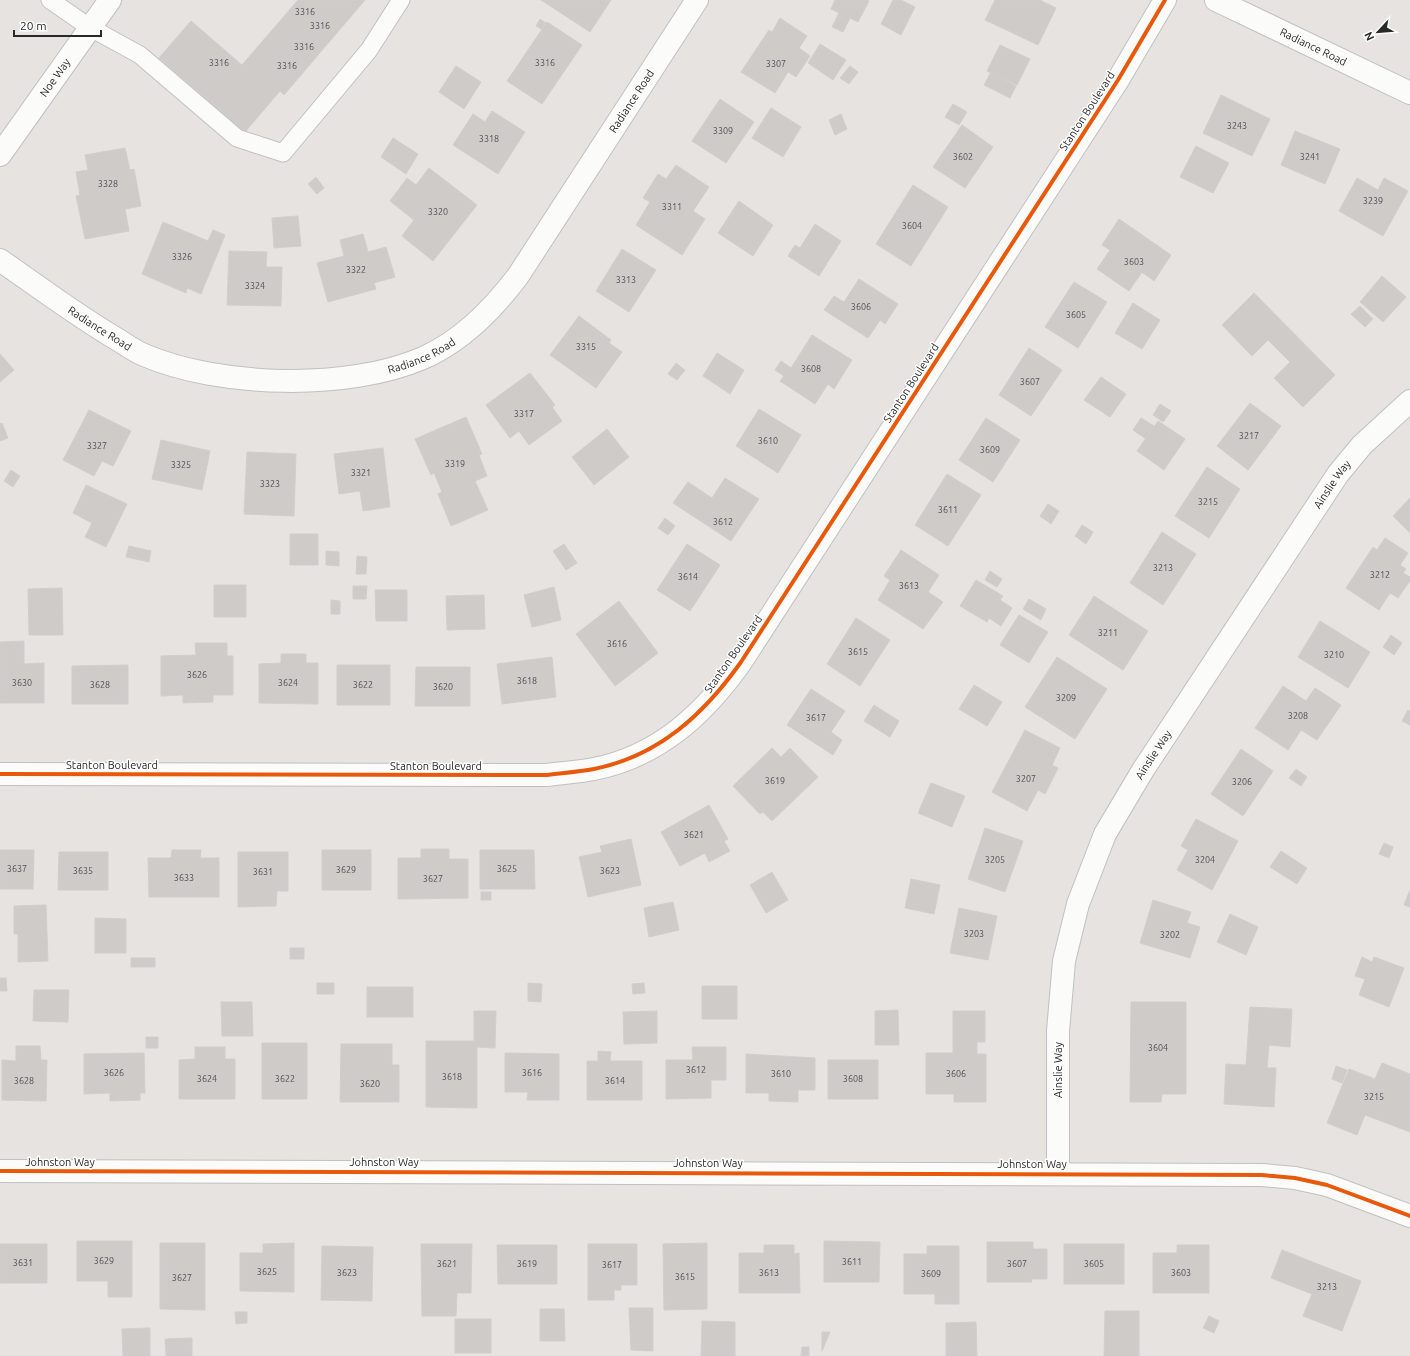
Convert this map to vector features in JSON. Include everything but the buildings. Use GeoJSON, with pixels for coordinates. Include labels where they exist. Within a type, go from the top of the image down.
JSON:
{"type":"FeatureCollection","features":[{"type":"Feature","properties":{"kind":"street","name":"Noe Way"},"geometry":{"type":"LineString","coordinates":[[0,155],[89,27],[110,0]]}},
{"type":"Feature","properties":{"kind":"street","name":"Radiance Road"},"geometry":{"type":"LineString","coordinates":[[0,260],[84,319],[142,354],[172,366],[195,372],[254,379],[313,380],[358,376],[389,370],[423,358],[448,344],[482,318],[502,297],[518,276],[697,0]]}},
{"type":"Feature","properties":{"kind":"street","name":"Stanton Boulevard"},"geometry":{"type":"LineString","coordinates":[[0,774],[546,775],[595,769],[627,759],[663,742],[702,712],[723,688],[741,662],[1118,80],[1165,0]]}},
{"type":"Feature","properties":{"kind":"street","name":"Radiance Road"},"geometry":{"type":"LineString","coordinates":[[1216,0],[1410,93]]}},
{"type":"Feature","properties":{"kind":"street","name":"Ainslie Way"},"geometry":{"type":"LineString","coordinates":[[1058,1173],[1058,1031],[1064,961],[1078,904],[1105,834],[1143,770],[1338,474],[1362,445],[1410,401]]}},
{"type":"Feature","properties":{"kind":"street","name":"Johnston Way"},"geometry":{"type":"LineString","coordinates":[[0,1171],[1058,1173],[1262,1175],[1295,1178],[1327,1185],[1410,1216]]}},
{"type":"Feature","properties":{"kind":"lane"},"geometry":{"type":"LineString","coordinates":[[50,0],[89,27],[140,55],[237,138],[283,153],[369,50],[401,0]]}},
{"type":"Feature","properties":{"kind":"cycle path"},"geometry":{"type":"LineString","coordinates":[[0,774],[546,775],[594,769],[617,763],[639,754],[659,743],[678,730],[712,699],[741,662],[1118,80],[1165,0]]}},
{"type":"Feature","properties":{"kind":"cycle path"},"geometry":{"type":"LineString","coordinates":[[0,1171],[1262,1175],[1295,1178],[1327,1185],[1410,1216]]}}]}
